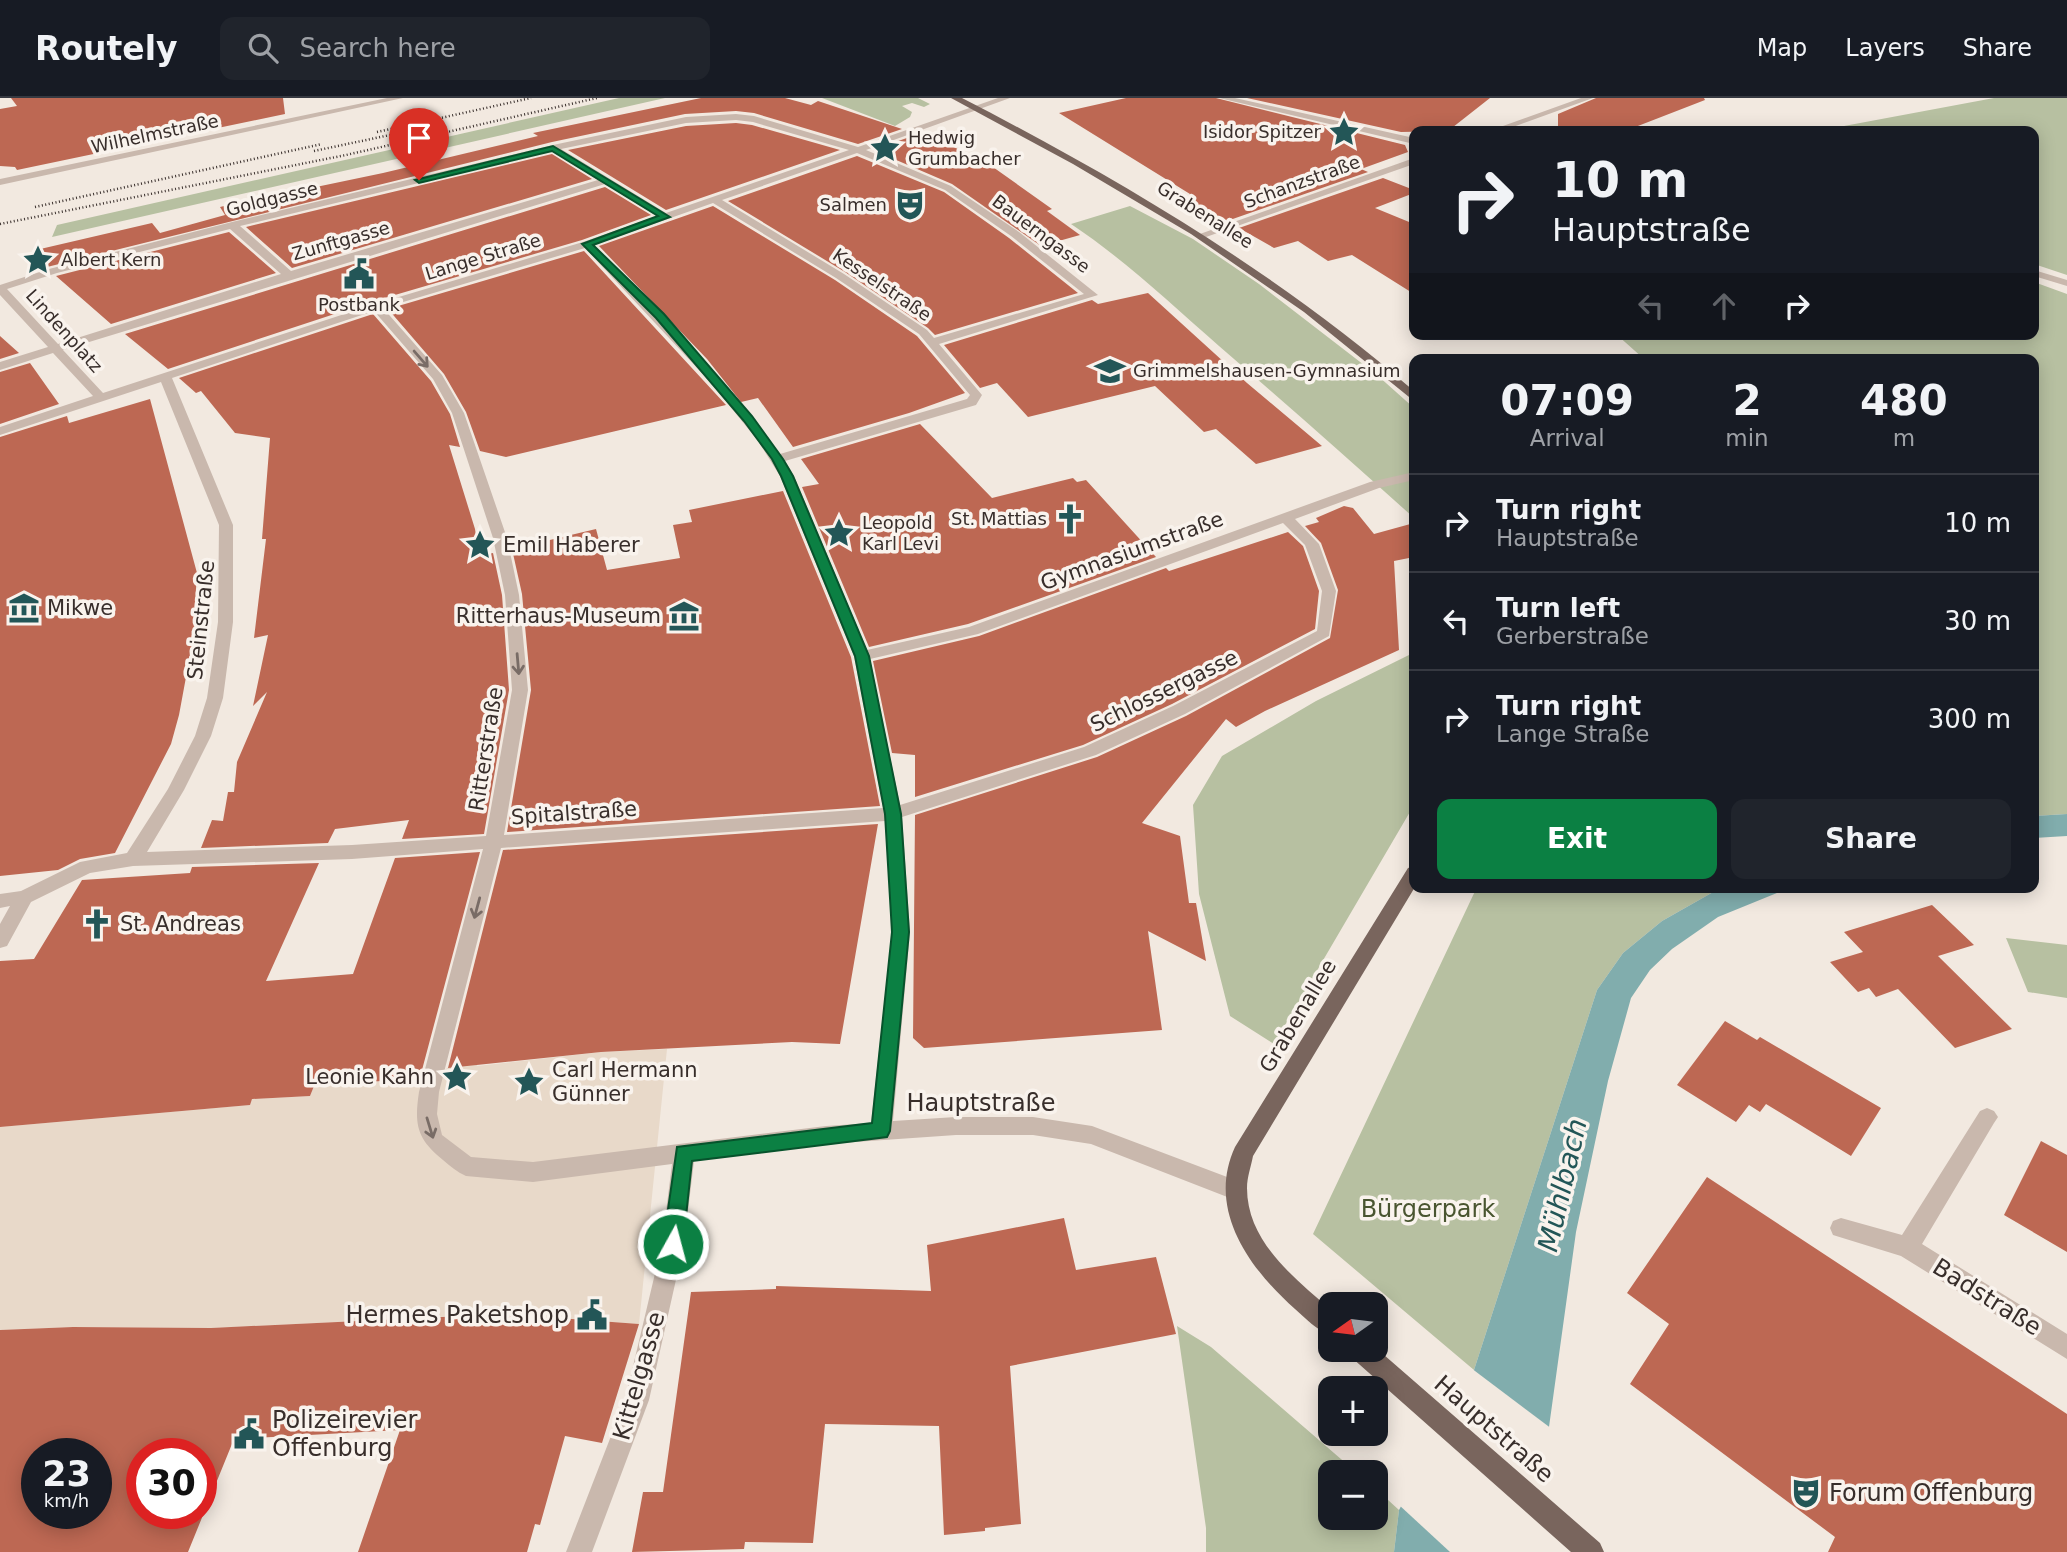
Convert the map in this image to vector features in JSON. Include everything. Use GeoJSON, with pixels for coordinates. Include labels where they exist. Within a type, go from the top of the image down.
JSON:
{"type":"FeatureCollection","features":[{"type":"Feature","properties":{"kind":"main road","name":"Grabenallee"},"geometry":{"type":"LineString","coordinates":[[955,98],[1202,235],[1272,283],[1409,393]]}},
{"type":"Feature","properties":{"kind":"main road","name":"Grabenallee"},"geometry":{"type":"LineString","coordinates":[[1235,1190],[1243,1154],[1409,881]]}},
{"type":"Feature","properties":{"kind":"main road"},"geometry":{"type":"LineString","coordinates":[[1235,1190],[1242,1223],[1254,1248],[1276,1277],[1318,1314]]}},
{"type":"Feature","properties":{"kind":"main road","name":"Hauptstraße"},"geometry":{"type":"LineString","coordinates":[[1374,1362],[1591,1552]]}},
{"type":"Feature","properties":{"kind":"street","name":"Wilhelmstraße"},"geometry":{"type":"LineString","coordinates":[[0,182],[399,98]]}},
{"type":"Feature","properties":{"kind":"street","name":"Lange Straße"},"geometry":{"type":"LineString","coordinates":[[0,431],[376,307],[587,244],[973,107],[1006,98]]}},
{"type":"Feature","properties":{"kind":"street"},"geometry":{"type":"LineString","coordinates":[[1223,98],[1409,140]]}},
{"type":"Feature","properties":{"kind":"street"},"geometry":{"type":"LineString","coordinates":[[1508,126],[1589,98]]}},
{"type":"Feature","properties":{"kind":"street","name":"Goldgasse"},"geometry":{"type":"LineString","coordinates":[[1,288],[53,271],[232,225],[553,148],[686,120],[736,117],[754,119],[856,149]]}},
{"type":"Feature","properties":{"kind":"street"},"geometry":{"type":"LineString","coordinates":[[553,148],[665,217]]}},
{"type":"Feature","properties":{"kind":"street","name":"Bauerngasse"},"geometry":{"type":"LineString","coordinates":[[856,149],[948,188],[1015,234],[1092,295],[933,342]]}},
{"type":"Feature","properties":{"kind":"street","name":"Schanzstraße"},"geometry":{"type":"LineString","coordinates":[[1202,235],[1409,163]]}},
{"type":"Feature","properties":{"kind":"street","name":"Zunftgasse"},"geometry":{"type":"LineString","coordinates":[[0,366],[183,307],[604,181]]}},
{"type":"Feature","properties":{"kind":"street","name":"Kesselstraße"},"geometry":{"type":"LineString","coordinates":[[715,200],[840,276],[923,332],[976,395],[976,399],[909,422],[778,459]]}},
{"type":"Feature","properties":{"kind":"street","name":"Zunftgasse"},"geometry":{"type":"LineString","coordinates":[[232,225],[289,275]]}},
{"type":"Feature","properties":{"kind":"street"},"geometry":{"type":"LineString","coordinates":[[587,244],[660,316],[748,419],[778,459],[862,656],[893,814],[901,932],[881,1131]]}},
{"type":"Feature","properties":{"kind":"street"},"geometry":{"type":"LineString","coordinates":[[2039,275],[2067,283]]}},
{"type":"Feature","properties":{"kind":"street","name":"Lindenplatz"},"geometry":{"type":"LineString","coordinates":[[1,288],[102,399]]}},
{"type":"Feature","properties":{"kind":"street","name":"Ritterstraße"},"geometry":{"type":"LineString","coordinates":[[376,307],[438,378],[458,413],[500,538],[512,594],[520,690],[494,842],[426,1114],[433,1140],[466,1166]]}},
{"type":"Feature","properties":{"kind":"street","name":"Steinstraße"},"geometry":{"type":"LineString","coordinates":[[133,859],[175,791],[210,717],[222,648],[229,551],[226,525],[165,376]]}},
{"type":"Feature","properties":{"kind":"street","name":"Gymnasiumstraße"},"geometry":{"type":"LineString","coordinates":[[862,656],[973,632],[1375,485],[1409,477]]}},
{"type":"Feature","properties":{"kind":"street","name":"Schlossergasse"},"geometry":{"type":"LineString","coordinates":[[893,814],[1090,751],[1180,710],[1324,633],[1329,591],[1312,544],[1285,517]]}},
{"type":"Feature","properties":{"kind":"street","name":"Spitalstraße"},"geometry":{"type":"LineString","coordinates":[[0,901],[24,897],[86,867],[133,859],[352,852],[893,814]]}},
{"type":"Feature","properties":{"kind":"street"},"geometry":{"type":"LineString","coordinates":[[0,941],[24,897]]}},
{"type":"Feature","properties":{"kind":"street"},"geometry":{"type":"LineString","coordinates":[[1907,1247],[1987,1117]]}},
{"type":"Feature","properties":{"kind":"street","name":"Hauptstraße"},"geometry":{"type":"LineString","coordinates":[[466,1166],[533,1172],[881,1131],[957,1126],[1033,1126],[1092,1135],[1235,1190]]}},
{"type":"Feature","properties":{"kind":"street","name":"Kittelgasse"},"geometry":{"type":"LineString","coordinates":[[579,1552],[637,1400],[673,1244],[684,1153]]}},
{"type":"Feature","properties":{"kind":"street","name":"Badstraße"},"geometry":{"type":"LineString","coordinates":[[1841,1228],[1907,1247],[2067,1347]]}},
{"type":"Feature","properties":{"kind":"green space"},"geometry":{"type":"Polygon","coordinates":[[[619,98],[665,98],[52,237],[57,225],[619,98]]]}},
{"type":"Feature","properties":{"kind":"green space"},"geometry":{"type":"Polygon","coordinates":[[[822,98],[918,98],[930,104],[924,107],[912,103],[902,106],[912,112],[910,117],[895,126],[822,98]]]}},
{"type":"Feature","properties":{"kind":"green space"},"geometry":{"type":"Polygon","coordinates":[[[1994,98],[2067,98],[2067,275],[2039,266],[2039,126],[1844,126],[1994,98]]]}},
{"type":"Feature","properties":{"kind":"green space"},"geometry":{"type":"Polygon","coordinates":[[[1130,206],[1193,239],[1259,284],[1377,375],[1409,404],[1409,514],[1147,283],[1071,224],[1130,206]]]}},
{"type":"Feature","properties":{"kind":"green space"},"geometry":{"type":"Polygon","coordinates":[[[2039,284],[2067,294],[2067,814],[2039,816],[2039,354],[1638,354],[1623,340],[2039,340],[2039,284]]]}},
{"type":"Feature","properties":{"kind":"green space"},"geometry":{"type":"Polygon","coordinates":[[[1409,655],[1409,814],[1274,1044],[1230,1016],[1199,894],[1193,805],[1222,756],[1316,701],[1409,655]]]}},
{"type":"Feature","properties":{"kind":"green space","name":"Bürgerpark"},"geometry":{"type":"Polygon","coordinates":[[[1474,893],[1711,893],[1662,921],[1623,953],[1597,990],[1474,1370],[1388,1297],[1388,1292],[1382,1292],[1313,1234],[1474,893]]]}},
{"type":"Feature","properties":{"kind":"green space"},"geometry":{"type":"Polygon","coordinates":[[[2006,938],[2067,945],[2067,998],[2028,992],[2006,938]]]}},
{"type":"Feature","properties":{"kind":"green space"},"geometry":{"type":"Polygon","coordinates":[[[1177,1326],[1211,1347],[1318,1439],[1318,1446],[1326,1446],[1342,1460],[1318,1460],[1318,1530],[1388,1530],[1388,1500],[1399,1510],[1394,1552],[1206,1552],[1206,1528],[1177,1326]]]}},
{"type":"Feature","properties":{"kind":"shaded area"},"geometry":{"type":"Polygon","coordinates":[[[667,1049],[639,1324],[505,1314],[211,1328],[72,1327],[0,1330],[0,1127],[249,1105],[252,1099],[310,1096],[314,1085],[433,1079],[463,1056],[478,1061],[477,1066],[601,1052],[667,1049]]]}},
{"type":"Feature","properties":{"kind":"water"},"geometry":{"type":"Polygon","coordinates":[[[2067,814],[2067,836],[2039,838],[2039,816],[2067,814]]]}},
{"type":"Feature","properties":{"kind":"water","name":"Mühlbach"},"geometry":{"type":"Polygon","coordinates":[[[1711,893],[1777,893],[1718,917],[1672,949],[1650,970],[1631,998],[1608,1081],[1576,1232],[1549,1427],[1543,1552],[1394,1552],[1399,1510],[1474,1370],[1597,990],[1623,953],[1662,921],[1711,893]]]}},
{"type":"Feature","properties":{"kind":"pier"},"geometry":{"type":"Polygon","coordinates":[[[1471,1368],[1552,1429],[1546,1552],[1450,1552],[1398,1504],[1471,1368]]]}},
{"type":"Feature","properties":{"kind":"building"},"geometry":{"type":"Polygon","coordinates":[[[11,98],[283,98],[285,114],[17,170],[15,167],[0,166],[0,109],[17,106],[11,98]]]}},
{"type":"Feature","properties":{"kind":"building"},"geometry":{"type":"Polygon","coordinates":[[[701,98],[785,98],[811,105],[818,101],[902,129],[858,144],[754,113],[736,111],[685,114],[552,142],[47,267],[36,250],[152,223],[160,233],[225,215],[220,207],[314,184],[316,187],[383,173],[538,136],[533,133],[701,98]]]}},
{"type":"Feature","properties":{"kind":"building"},"geometry":{"type":"Polygon","coordinates":[[[1126,98],[1216,98],[1405,145],[1408,152],[1361,169],[1368,172],[1227,221],[1187,199],[1190,194],[1059,113],[1126,98]]]}},
{"type":"Feature","properties":{"kind":"building"},"geometry":{"type":"Polygon","coordinates":[[[1247,98],[1490,98],[1454,126],[1409,126],[1409,132],[1247,98]]]}},
{"type":"Feature","properties":{"kind":"building"},"geometry":{"type":"Polygon","coordinates":[[[1596,98],[1705,100],[1638,126],[1558,126],[1558,114],[1596,98]]]}},
{"type":"Feature","properties":{"kind":"building"},"geometry":{"type":"Polygon","coordinates":[[[736,123],[840,150],[666,210],[568,150],[686,126],[736,123]]]}},
{"type":"Feature","properties":{"kind":"building"},"geometry":{"type":"Polygon","coordinates":[[[918,134],[983,160],[1052,209],[1047,211],[1080,235],[1041,246],[952,184],[873,150],[918,134]]]}},
{"type":"Feature","properties":{"kind":"building"},"geometry":{"type":"Polygon","coordinates":[[[552,154],[592,179],[292,268],[246,227],[552,154]]]}},
{"type":"Feature","properties":{"kind":"building"},"geometry":{"type":"Polygon","coordinates":[[[857,156],[944,192],[1009,238],[1078,293],[935,335],[845,272],[728,201],[857,156]]]}},
{"type":"Feature","properties":{"kind":"building"},"geometry":{"type":"Polygon","coordinates":[[[1383,178],[1409,188],[1409,195],[1375,208],[1409,222],[1409,291],[1352,255],[1328,261],[1298,241],[1274,248],[1239,228],[1383,178]]]}},
{"type":"Feature","properties":{"kind":"building"},"geometry":{"type":"Polygon","coordinates":[[[605,187],[651,215],[582,240],[371,302],[168,369],[125,334],[605,187]]]}},
{"type":"Feature","properties":{"kind":"building"},"geometry":{"type":"Polygon","coordinates":[[[713,206],[835,280],[917,336],[965,393],[909,413],[793,447],[758,398],[741,402],[707,359],[599,246],[713,206]]]}},
{"type":"Feature","properties":{"kind":"building"},"geometry":{"type":"Polygon","coordinates":[[[229,232],[276,273],[111,324],[56,276],[229,232]]]}},
{"type":"Feature","properties":{"kind":"building"},"geometry":{"type":"Polygon","coordinates":[[[584,251],[726,405],[506,457],[480,451],[466,412],[444,374],[388,309],[584,251]]]}},
{"type":"Feature","properties":{"kind":"building","name":"Grimmelshausen-Gymnasium"},"geometry":{"type":"Polygon","coordinates":[[[1148,293],[1247,383],[1322,446],[1256,464],[1216,429],[1204,432],[1155,386],[1028,417],[997,383],[980,388],[944,345],[1092,300],[1098,304],[1148,293]]]}},
{"type":"Feature","properties":{"kind":"building"},"geometry":{"type":"Polygon","coordinates":[[[373,314],[431,381],[450,414],[460,447],[449,445],[475,529],[479,556],[493,553],[502,595],[509,690],[484,834],[402,839],[409,820],[335,829],[328,843],[201,848],[212,820],[223,821],[228,792],[234,792],[237,762],[267,692],[253,706],[268,635],[254,638],[266,539],[262,539],[270,438],[235,433],[201,391],[196,393],[179,378],[373,314]]]}},
{"type":"Feature","properties":{"kind":"building"},"geometry":{"type":"Polygon","coordinates":[[[0,336],[19,353],[0,359],[0,336]]]}},
{"type":"Feature","properties":{"kind":"building"},"geometry":{"type":"Polygon","coordinates":[[[30,363],[59,404],[0,424],[0,372],[30,363]]]}},
{"type":"Feature","properties":{"kind":"building"},"geometry":{"type":"Polygon","coordinates":[[[150,399],[197,573],[196,623],[171,744],[115,853],[80,859],[58,870],[0,876],[0,437],[67,416],[69,423],[150,399]]]}},
{"type":"Feature","properties":{"kind":"building"},"geometry":{"type":"Polygon","coordinates":[[[920,424],[992,498],[1073,478],[1077,482],[1086,480],[1156,557],[968,624],[869,647],[802,487],[819,484],[801,459],[920,424]]]}},
{"type":"Feature","properties":{"kind":"building"},"geometry":{"type":"Polygon","coordinates":[[[783,491],[851,657],[880,806],[507,832],[531,690],[522,594],[512,549],[596,529],[607,570],[680,558],[673,525],[692,522],[689,510],[783,491]]]}},
{"type":"Feature","properties":{"kind":"building"},"geometry":{"type":"Polygon","coordinates":[[[1344,506],[1353,508],[1374,534],[1409,524],[1409,558],[1394,561],[1399,650],[1236,727],[1226,719],[1142,823],[1180,836],[1189,903],[1196,903],[1206,961],[1148,931],[1162,1030],[924,1048],[913,1038],[915,815],[1097,757],[1186,716],[1330,638],[1338,590],[1321,543],[1305,526],[1319,522],[1316,518],[1344,506]]]}},
{"type":"Feature","properties":{"kind":"building"},"geometry":{"type":"Polygon","coordinates":[[[1288,532],[1303,546],[1319,591],[1315,629],[1172,704],[1083,745],[915,797],[915,755],[892,753],[873,661],[979,636],[1166,568],[1169,571],[1288,532]]]}},
{"type":"Feature","properties":{"kind":"building"},"geometry":{"type":"Polygon","coordinates":[[[878,824],[840,1044],[792,1042],[601,1052],[448,1068],[503,850],[878,824]]]}},
{"type":"Feature","properties":{"kind":"building"},"geometry":{"type":"Polygon","coordinates":[[[480,852],[422,1070],[412,1071],[410,1079],[314,1086],[310,1096],[252,1099],[250,1105],[0,1127],[0,961],[34,959],[82,880],[190,873],[192,867],[319,863],[266,981],[353,974],[395,858],[480,852]]]}},
{"type":"Feature","properties":{"kind":"building"},"geometry":{"type":"Polygon","coordinates":[[[1932,905],[1974,945],[1938,956],[2012,1029],[1955,1048],[1898,989],[1876,997],[1869,988],[1858,992],[1830,962],[1863,952],[1844,932],[1932,905]]]}},
{"type":"Feature","properties":{"kind":"building"},"geometry":{"type":"Polygon","coordinates":[[[1725,1021],[1757,1040],[1760,1037],[1881,1108],[1851,1156],[1766,1104],[1760,1112],[1749,1105],[1736,1122],[1677,1085],[1725,1021]]]}},
{"type":"Feature","properties":{"kind":"building"},"geometry":{"type":"Polygon","coordinates":[[[2041,1141],[2067,1155],[2067,1252],[2004,1215],[2041,1141]]]}},
{"type":"Feature","properties":{"kind":"building"},"geometry":{"type":"Polygon","coordinates":[[[1707,1177],[2067,1414],[2067,1552],[1828,1552],[1835,1537],[1630,1384],[1669,1324],[1627,1293],[1707,1177]]]}},
{"type":"Feature","properties":{"kind":"building"},"geometry":{"type":"Polygon","coordinates":[[[1064,1218],[1076,1270],[1156,1257],[1176,1334],[1010,1366],[1021,1524],[944,1535],[939,1426],[825,1424],[813,1543],[745,1542],[744,1549],[632,1552],[643,1492],[663,1492],[691,1292],[776,1289],[776,1286],[931,1291],[927,1245],[1064,1218]]]}},
{"type":"Feature","properties":{"kind":"building"},"geometry":{"type":"Polygon","coordinates":[[[505,1314],[639,1324],[602,1443],[565,1436],[540,1525],[535,1524],[527,1552],[358,1552],[400,1430],[234,1439],[217,1481],[217,1438],[126,1438],[126,1529],[197,1529],[188,1552],[0,1552],[0,1330],[73,1327],[211,1328],[505,1314]]]}},
{"type":"Feature","properties":{"kind":"railway"},"geometry":{"type":"LineString","coordinates":[[377,132],[531,98]]}},
{"type":"Feature","properties":{"kind":"railway"},"geometry":{"type":"LineString","coordinates":[[0,224],[346,155],[597,98]]}},
{"type":"Feature","properties":{"kind":"railway"},"geometry":{"type":"LineString","coordinates":[[314,151],[390,135]]}},
{"type":"Feature","properties":{"kind":"railway"},"geometry":{"type":"LineString","coordinates":[[35,207],[322,144]]}},
{"type":"Feature","properties":{"kind":"place","name":"Isidor Spitzer"},"geometry":{"type":"Point","coordinates":[1344,132]}},
{"type":"Feature","properties":{"kind":"place","name":"Hedwig Grumbacher"},"geometry":{"type":"Point","coordinates":[885,148]}},
{"type":"Feature","properties":{"kind":"place","name":"Salmen"},"geometry":{"type":"Point","coordinates":[910,205]}},
{"type":"Feature","properties":{"kind":"place","name":"Albert Kern"},"geometry":{"type":"Point","coordinates":[38,260]}},
{"type":"Feature","properties":{"kind":"place","name":"Postbank"},"geometry":{"type":"Point","coordinates":[359,274]}},
{"type":"Feature","properties":{"kind":"place","name":"Grimmelshausen-Gymnasium"},"geometry":{"type":"Point","coordinates":[1110,371]}},
{"type":"Feature","properties":{"kind":"place","name":"St. Mattias"},"geometry":{"type":"Point","coordinates":[1070,519]}},
{"type":"Feature","properties":{"kind":"place","name":"Leopold Karl Levi"},"geometry":{"type":"Point","coordinates":[839,533]}},
{"type":"Feature","properties":{"kind":"place","name":"Emil Haberer"},"geometry":{"type":"Point","coordinates":[480,545]}},
{"type":"Feature","properties":{"kind":"place","name":"Mikwe"},"geometry":{"type":"Point","coordinates":[24,608]}},
{"type":"Feature","properties":{"kind":"place","name":"Ritterhaus-Museum"},"geometry":{"type":"Point","coordinates":[684,616]}},
{"type":"Feature","properties":{"kind":"place","name":"St. Andreas"},"geometry":{"type":"Point","coordinates":[97,924]}},
{"type":"Feature","properties":{"kind":"place","name":"Leonie Kahn"},"geometry":{"type":"Point","coordinates":[457,1077]}},
{"type":"Feature","properties":{"kind":"place","name":"Carl Hermann Günner"},"geometry":{"type":"Point","coordinates":[529,1082]}},
{"type":"Feature","properties":{"kind":"place","name":"Hermes Paketshop"},"geometry":{"type":"Point","coordinates":[592,1315]}},
{"type":"Feature","properties":{"kind":"place","name":"Polizeirevier Offenburg"},"geometry":{"type":"Point","coordinates":[249,1434]}},
{"type":"Feature","properties":{"kind":"place","name":"Forum Offenburg"},"geometry":{"type":"Point","coordinates":[1806,1493]}},
{"type":"Feature","properties":{"kind":"route"},"geometry":{"type":"LineString","coordinates":[[419,180],[553,148],[665,217],[587,244],[660,316],[748,419],[778,459],[862,656],[893,814],[901,932],[881,1131],[825,1135],[684,1153],[673,1244]]}}]}
